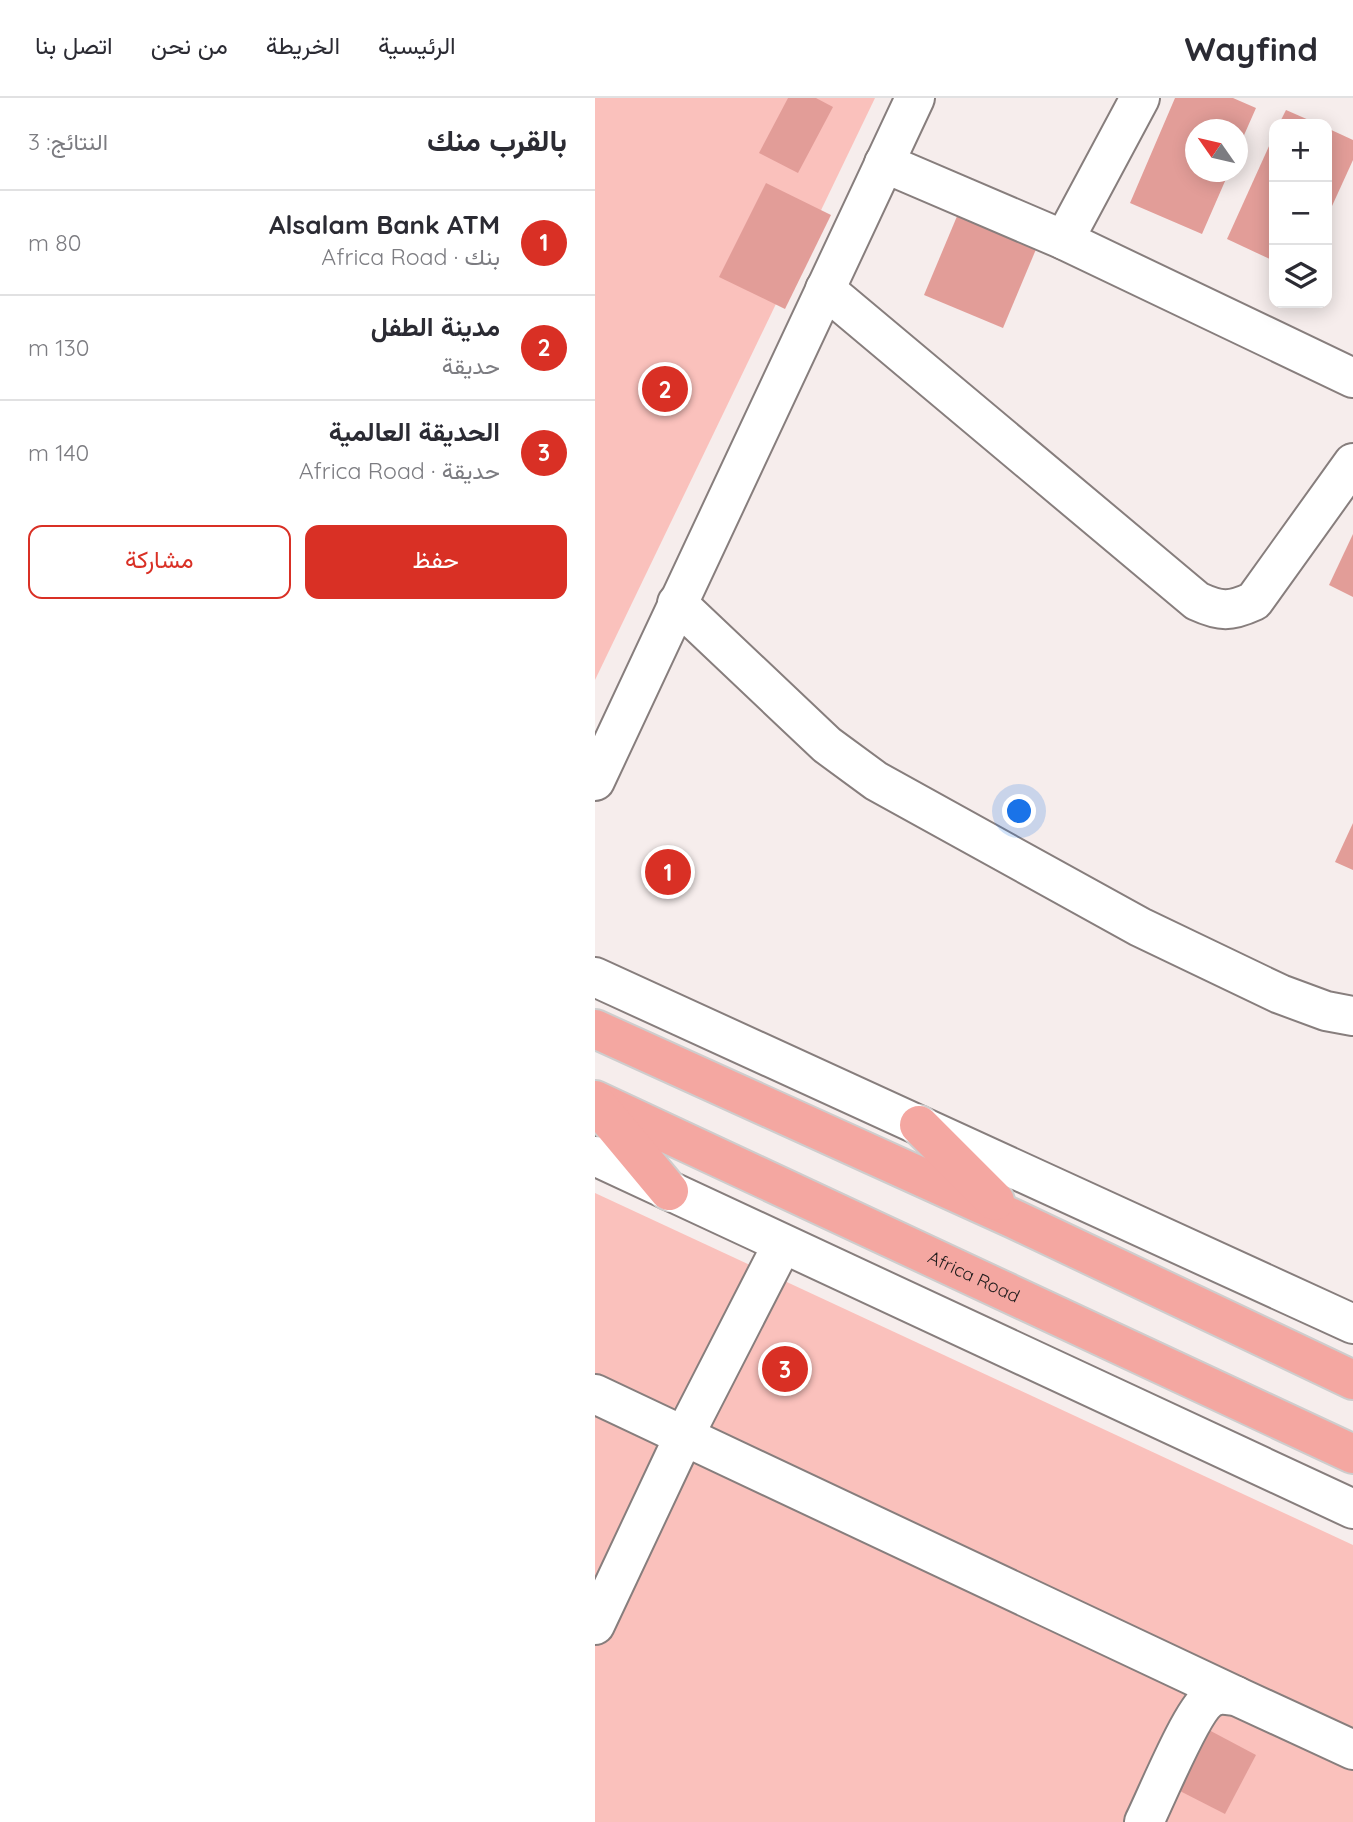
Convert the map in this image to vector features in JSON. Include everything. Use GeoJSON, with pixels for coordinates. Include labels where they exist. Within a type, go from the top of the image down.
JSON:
{"type":"FeatureCollection","features":[{"type":"Feature","properties":{"kind":"highway"},"geometry":{"type":"LineString","coordinates":[[595,1029],[1014,1219],[1353,1380]]}},
{"type":"Feature","properties":{"kind":"highway"},"geometry":{"type":"LineString","coordinates":[[595,1101],[669,1191]]}},
{"type":"Feature","properties":{"kind":"highway","name":"Africa Road"},"geometry":{"type":"LineString","coordinates":[[595,1101],[1353,1454]]}},
{"type":"Feature","properties":{"kind":"highway"},"geometry":{"type":"LineString","coordinates":[[919,1125],[1014,1219]]}},
{"type":"Feature","properties":{"kind":"street"},"geometry":{"type":"LineString","coordinates":[[595,781],[915,98]]}},
{"type":"Feature","properties":{"kind":"street"},"geometry":{"type":"LineString","coordinates":[[1064,240],[1140,98]]}},
{"type":"Feature","properties":{"kind":"street"},"geometry":{"type":"LineString","coordinates":[[884,163],[1064,240],[1353,378]]}},
{"type":"Feature","properties":{"kind":"street"},"geometry":{"type":"LineString","coordinates":[[825,289],[1197,601],[1217,610],[1235,610],[1254,601],[1353,463]]}},
{"type":"Feature","properties":{"kind":"street"},"geometry":{"type":"LineString","coordinates":[[677,603],[827,746],[876,781],[1140,927],[1280,994],[1326,1011],[1353,1016]]}},
{"type":"Feature","properties":{"kind":"street"},"geometry":{"type":"LineString","coordinates":[[595,977],[1353,1324]]}},
{"type":"Feature","properties":{"kind":"street"},"geometry":{"type":"LineString","coordinates":[[595,1156],[1353,1509]]}},
{"type":"Feature","properties":{"kind":"street"},"geometry":{"type":"LineString","coordinates":[[595,1625],[684,1436],[782,1245]]}},
{"type":"Feature","properties":{"kind":"street"},"geometry":{"type":"LineString","coordinates":[[595,1394],[1353,1750]]}},
{"type":"Feature","properties":{"kind":"street"},"geometry":{"type":"LineString","coordinates":[[1144,1822],[1192,1722],[1207,1701],[1218,1694],[1236,1696]]}},
{"type":"Feature","properties":{"kind":"shaded area"},"geometry":{"type":"Polygon","coordinates":[[[595,98],[875,98],[595,680],[595,98]]]}},
{"type":"Feature","properties":{"kind":"shaded area"},"geometry":{"type":"Polygon","coordinates":[[[595,1193],[1353,1545],[1353,1822],[595,1822],[595,1193]]]}},
{"type":"Feature","properties":{"kind":"building"},"geometry":{"type":"Polygon","coordinates":[[[788,98],[816,98],[833,107],[798,173],[759,153],[788,98]]]}},
{"type":"Feature","properties":{"kind":"building"},"geometry":{"type":"Polygon","coordinates":[[[1175,98],[1233,98],[1256,108],[1248,126],[1248,119],[1185,119],[1185,182],[1225,182],[1202,234],[1130,203],[1175,98]]]}},
{"type":"Feature","properties":{"kind":"building"},"geometry":{"type":"Polygon","coordinates":[[[1286,110],[1307,119],[1282,119],[1286,110]]]}},
{"type":"Feature","properties":{"kind":"building"},"geometry":{"type":"Polygon","coordinates":[[[1332,130],[1353,140],[1353,160],[1332,206],[1332,130]]]}},
{"type":"Feature","properties":{"kind":"building"},"geometry":{"type":"Polygon","coordinates":[[[1269,146],[1269,259],[1227,239],[1269,146]]]}},
{"type":"Feature","properties":{"kind":"building"},"geometry":{"type":"Polygon","coordinates":[[[766,183],[831,215],[785,309],[719,277],[766,183]]]}},
{"type":"Feature","properties":{"kind":"building"},"geometry":{"type":"Polygon","coordinates":[[[963,202],[1042,235],[1003,328],[924,295],[963,202]]]}},
{"type":"Feature","properties":{"kind":"building"},"geometry":{"type":"Polygon","coordinates":[[[1353,534],[1353,597],[1329,585],[1353,534]]]}},
{"type":"Feature","properties":{"kind":"building"},"geometry":{"type":"Polygon","coordinates":[[[1353,823],[1353,870],[1335,862],[1353,823]]]}},
{"type":"Feature","properties":{"kind":"building"},"geometry":{"type":"Polygon","coordinates":[[[1207,1729],[1256,1755],[1225,1814],[1176,1789],[1207,1729]]]}},
{"type":"Feature","properties":{"kind":"place","name":"مدينة الطفل"},"geometry":{"type":"Point","coordinates":[665,389]}},
{"type":"Feature","properties":{"kind":"place","name":"Alsalam Bank ATM"},"geometry":{"type":"Point","coordinates":[668,872]}},
{"type":"Feature","properties":{"kind":"place","name":"الحديقة العالمية"},"geometry":{"type":"Point","coordinates":[785,1369]}}]}
